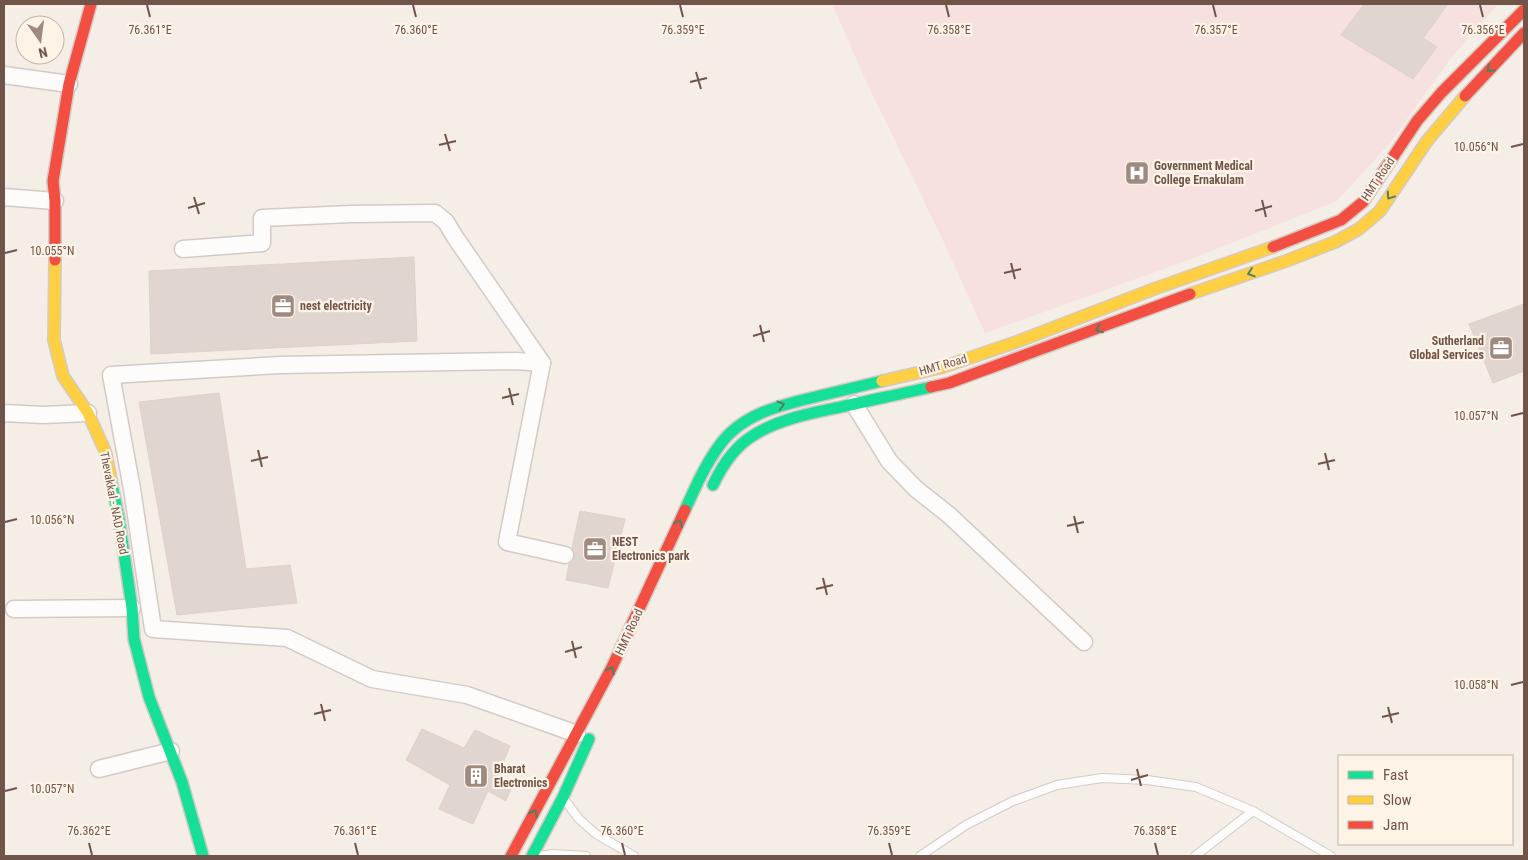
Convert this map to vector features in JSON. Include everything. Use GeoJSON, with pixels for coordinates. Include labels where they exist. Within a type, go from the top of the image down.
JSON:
{"type":"FeatureCollection","features":[{"type":"Feature","properties":{"kind":"main road","name":"Thevakkal - NAD Road"},"geometry":{"type":"LineString","coordinates":[[91,4],[69,84],[53,181],[55,201],[54,340],[63,376],[88,414],[105,451],[119,520],[132,608],[134,639],[149,697],[182,782],[203,856]]}},
{"type":"Feature","properties":{"kind":"main road","name":"HMT Road"},"geometry":{"type":"LineString","coordinates":[[532,856],[563,797],[584,733],[612,667],[696,485],[726,436],[748,418],[776,406],[943,367],[1279,245],[1341,220],[1363,202],[1417,121],[1466,67],[1524,10]]}},
{"type":"Feature","properties":{"kind":"main road"},"geometry":{"type":"LineString","coordinates":[[1503,32],[1520,46]]}},
{"type":"Feature","properties":{"kind":"main road","name":"HMT Road"},"geometry":{"type":"LineString","coordinates":[[708,495],[722,469],[739,447],[753,435],[776,424],[803,415],[949,383],[1190,294],[1286,261],[1335,242],[1359,229],[1380,211],[1427,141],[1445,118],[1478,81],[1520,46],[1524,34]]}},
{"type":"Feature","properties":{"kind":"main road"},"geometry":{"type":"LineString","coordinates":[[726,436],[739,447]]}},
{"type":"Feature","properties":{"kind":"main road","name":"HMT Road"},"geometry":{"type":"LineString","coordinates":[[511,856],[584,733]]}},
{"type":"Feature","properties":{"kind":"street"},"geometry":{"type":"LineString","coordinates":[[4,75],[69,84]]}},
{"type":"Feature","properties":{"kind":"street"},"geometry":{"type":"LineString","coordinates":[[4,197],[55,201]]}},
{"type":"Feature","properties":{"kind":"street"},"geometry":{"type":"LineString","coordinates":[[183,249],[262,243],[262,218],[435,212],[446,222],[542,363],[507,542],[565,555]]}},
{"type":"Feature","properties":{"kind":"street"},"geometry":{"type":"LineString","coordinates":[[542,363],[516,361],[280,365],[111,375],[132,489],[153,629],[287,638],[372,679],[467,695],[584,733]]}},
{"type":"Feature","properties":{"kind":"street"},"geometry":{"type":"LineString","coordinates":[[854,404],[889,461],[916,489],[949,514],[1084,642]]}},
{"type":"Feature","properties":{"kind":"street"},"geometry":{"type":"LineString","coordinates":[[4,413],[43,415],[88,414]]}},
{"type":"Feature","properties":{"kind":"street"},"geometry":{"type":"LineString","coordinates":[[14,609],[132,608]]}},
{"type":"Feature","properties":{"kind":"street"},"geometry":{"type":"LineString","coordinates":[[99,769],[171,751]]}},
{"type":"Feature","properties":{"kind":"lane"},"geometry":{"type":"LineString","coordinates":[[920,856],[966,825],[1013,801],[1057,785],[1102,778],[1146,780],[1196,787],[1252,811],[1331,856]]}},
{"type":"Feature","properties":{"kind":"lane"},"geometry":{"type":"LineString","coordinates":[[563,797],[579,819],[596,834],[634,856]]}},
{"type":"Feature","properties":{"kind":"lane"},"geometry":{"type":"LineString","coordinates":[[1194,856],[1252,811]]}},
{"type":"Feature","properties":{"kind":"lane"},"geometry":{"type":"LineString","coordinates":[[539,856],[553,854],[586,856]]}},
{"type":"Feature","properties":{"kind":"shaded area","name":"Government Medical College Ernakulam"},"geometry":{"type":"Polygon","coordinates":[[[832,4],[1498,4],[1451,58],[1389,144],[1337,201],[1194,258],[985,333],[940,234],[864,77],[832,4]]]}},
{"type":"Feature","properties":{"kind":"building"},"geometry":{"type":"Polygon","coordinates":[[[1364,4],[1448,4],[1423,38],[1437,47],[1413,79],[1341,35],[1364,4]]]}},
{"type":"Feature","properties":{"kind":"building","name":"nest electricity"},"geometry":{"type":"Polygon","coordinates":[[[414,257],[417,341],[151,354],[149,271],[414,257]]]}},
{"type":"Feature","properties":{"kind":"building","name":"Sutherland Global Services"},"geometry":{"type":"Polygon","coordinates":[[[1524,304],[1524,371],[1493,383],[1469,324],[1524,304]]]}},
{"type":"Feature","properties":{"kind":"building"},"geometry":{"type":"Polygon","coordinates":[[[219,393],[246,569],[290,565],[297,603],[177,615],[139,402],[219,393]]]}},
{"type":"Feature","properties":{"kind":"building","name":"NEST Electronics park"},"geometry":{"type":"Polygon","coordinates":[[[580,511],[625,519],[608,588],[566,580],[569,564],[575,557],[572,548],[580,511]]]}},
{"type":"Feature","properties":{"kind":"building","name":"Bharat Electronics"},"geometry":{"type":"Polygon","coordinates":[[[422,729],[464,748],[475,730],[510,746],[497,778],[512,786],[506,801],[488,791],[473,824],[439,809],[450,785],[406,760],[422,729]]]}},
{"type":"Feature","properties":{"kind":"traffic: fast"},"geometry":{"type":"LineString","coordinates":[[685,510],[700,477],[719,446],[728,435],[751,418],[777,407],[805,399],[882,381]]}},
{"type":"Feature","properties":{"kind":"traffic: fast"},"geometry":{"type":"LineString","coordinates":[[713,485],[735,451],[747,440],[764,429],[807,414],[931,387]]}},
{"type":"Feature","properties":{"kind":"traffic: fast"},"geometry":{"type":"LineString","coordinates":[[111,480],[119,519],[132,608],[134,639],[149,697],[182,782],[203,856]]}},
{"type":"Feature","properties":{"kind":"traffic: fast"},"geometry":{"type":"LineString","coordinates":[[532,856],[563,797],[589,739]]}},
{"type":"Feature","properties":{"kind":"traffic: slow"},"geometry":{"type":"LineString","coordinates":[[1190,294],[1286,261],[1335,242],[1359,229],[1380,211],[1427,141],[1465,96]]}},
{"type":"Feature","properties":{"kind":"traffic: slow"},"geometry":{"type":"LineString","coordinates":[[882,381],[943,367],[1019,341],[1154,289],[1273,247]]}},
{"type":"Feature","properties":{"kind":"traffic: slow"},"geometry":{"type":"LineString","coordinates":[[55,260],[54,340],[63,376],[88,413],[105,451],[111,480]]}},
{"type":"Feature","properties":{"kind":"traffic: jam"},"geometry":{"type":"LineString","coordinates":[[55,260],[53,181],[69,84],[91,4]]}},
{"type":"Feature","properties":{"kind":"traffic: jam"},"geometry":{"type":"LineString","coordinates":[[1273,247],[1341,220],[1363,202],[1417,121],[1441,93],[1524,10]]}},
{"type":"Feature","properties":{"kind":"traffic: jam"},"geometry":{"type":"LineString","coordinates":[[1465,96],[1524,33]]}},
{"type":"Feature","properties":{"kind":"traffic: jam"},"geometry":{"type":"LineString","coordinates":[[931,387],[949,383],[1190,294]]}},
{"type":"Feature","properties":{"kind":"traffic: jam"},"geometry":{"type":"LineString","coordinates":[[511,856],[612,667],[685,510]]}},
{"type":"Feature","properties":{"kind":"place","name":"Government Medical College Ernakulam"},"geometry":{"type":"Point","coordinates":[1137,173]}},
{"type":"Feature","properties":{"kind":"place","name":"nest electricity"},"geometry":{"type":"Point","coordinates":[283,306]}},
{"type":"Feature","properties":{"kind":"place","name":"Sutherland Global Services"},"geometry":{"type":"Point","coordinates":[1501,348]}},
{"type":"Feature","properties":{"kind":"place","name":"NEST Electronics park"},"geometry":{"type":"Point","coordinates":[595,549]}},
{"type":"Feature","properties":{"kind":"place","name":"Bharat Electronics"},"geometry":{"type":"Point","coordinates":[476,776]}}]}
